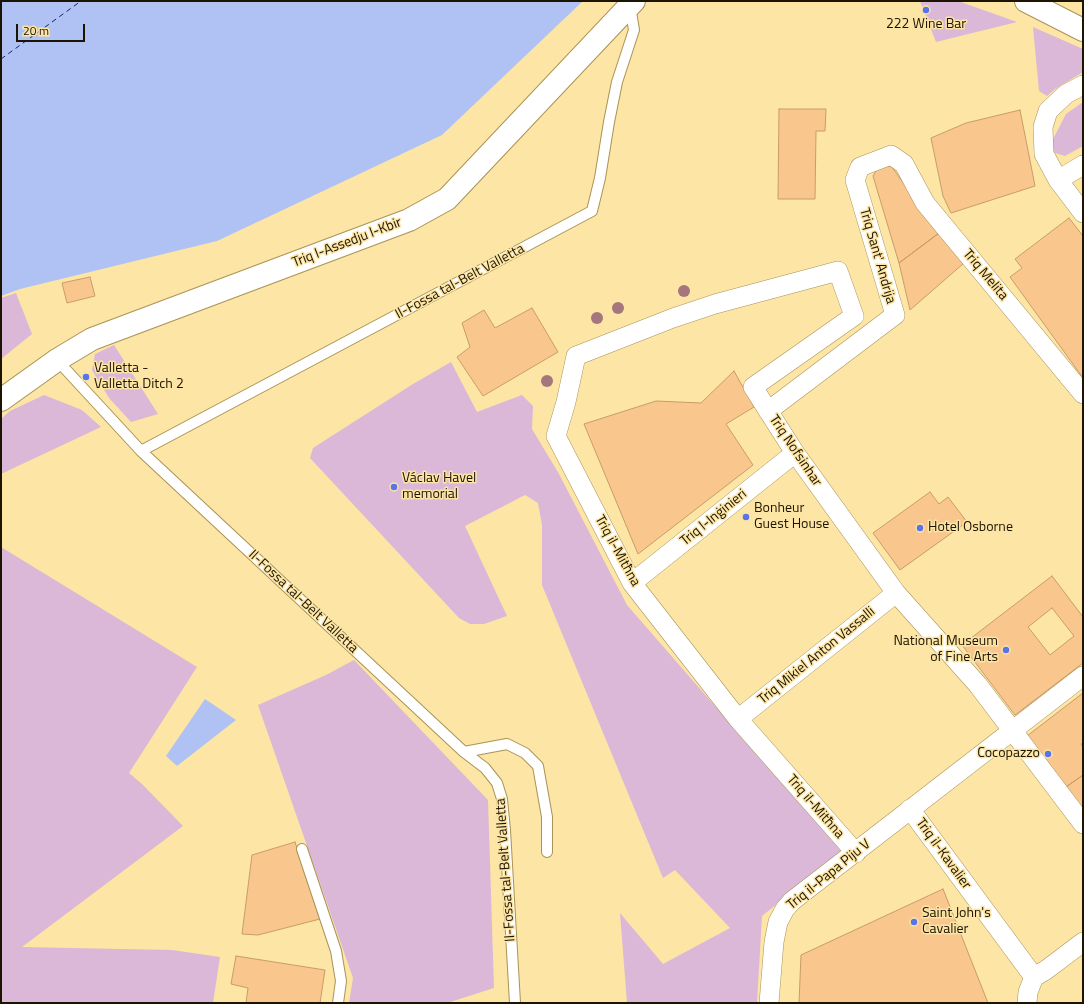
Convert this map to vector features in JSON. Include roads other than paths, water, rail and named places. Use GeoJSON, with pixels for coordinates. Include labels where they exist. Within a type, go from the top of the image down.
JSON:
{"type":"FeatureCollection","features":[{"type":"Feature","properties":{"kind":"street"},"geometry":{"type":"LineString","coordinates":[[1026,1],[1083,30]]}},
{"type":"Feature","properties":{"kind":"street","name":"Triq l-Assedju l-Kbir"},"geometry":{"type":"LineString","coordinates":[[1,400],[57,360],[92,339],[409,220],[447,199],[632,3]]}},
{"type":"Feature","properties":{"kind":"street"},"geometry":{"type":"LineString","coordinates":[[1083,85],[1066,94],[1048,111],[1043,127],[1044,154],[1058,180],[1083,213]]}},
{"type":"Feature","properties":{"kind":"street","name":"Triq Melita"},"geometry":{"type":"LineString","coordinates":[[890,155],[904,164],[925,204],[1083,394]]}},
{"type":"Feature","properties":{"kind":"street","name":"Triq Sant' Andrija"},"geometry":{"type":"LineString","coordinates":[[768,411],[895,315],[855,180],[860,167],[890,155]]}},
{"type":"Feature","properties":{"kind":"street"},"geometry":{"type":"LineString","coordinates":[[1058,180],[1083,165]]}},
{"type":"Feature","properties":{"kind":"street","name":"Triq Nofsinhar"},"geometry":{"type":"LineString","coordinates":[[715,304],[838,271],[854,316],[752,387],[795,453],[896,592],[978,685],[1083,824]]}},
{"type":"Feature","properties":{"kind":"street","name":"Triq il-Mitħna"},"geometry":{"type":"LineString","coordinates":[[715,304],[672,318],[576,356],[556,436],[632,583],[738,719],[856,853]]}},
{"type":"Feature","properties":{"kind":"street","name":"Triq l-Inġinieri"},"geometry":{"type":"LineString","coordinates":[[632,583],[795,453]]}},
{"type":"Feature","properties":{"kind":"street","name":"Triq Mikiel Anton Vassalli"},"geometry":{"type":"LineString","coordinates":[[738,719],[896,592]]}},
{"type":"Feature","properties":{"kind":"street","name":"Triq il-Papa Piju V"},"geometry":{"type":"LineString","coordinates":[[768,1003],[774,942],[778,922],[785,909],[792,901],[1083,676]]}},
{"type":"Feature","properties":{"kind":"street","name":"Triq il-Kavalier"},"geometry":{"type":"LineString","coordinates":[[910,809],[1034,977]]}},
{"type":"Feature","properties":{"kind":"street"},"geometry":{"type":"LineString","coordinates":[[1027,1003],[1028,992],[1034,977],[1046,970],[1083,942]]}},
{"type":"Feature","properties":{"kind":"lane","name":"Il-Fossa tal-Belt Valletta"},"geometry":{"type":"LineString","coordinates":[[141,451],[592,211],[600,178],[608,122],[617,82],[634,30],[632,3]]}},
{"type":"Feature","properties":{"kind":"lane","name":"Il-Fossa tal-Belt Valletta"},"geometry":{"type":"LineString","coordinates":[[57,360],[141,451],[464,752],[485,768],[498,783],[502,799],[505,830],[515,1003]]}},
{"type":"Feature","properties":{"kind":"lane"},"geometry":{"type":"LineString","coordinates":[[464,752],[507,744],[525,752],[538,766],[547,816],[547,852]]}},
{"type":"Feature","properties":{"kind":"lane"},"geometry":{"type":"LineString","coordinates":[[302,849],[336,951],[341,981],[338,1003]]}},
{"type":"Feature","properties":{"kind":"water"},"geometry":{"type":"Polygon","coordinates":[[[1,1],[583,1],[442,135],[217,241],[20,289],[1,296],[1,1]]]}},
{"type":"Feature","properties":{"kind":"water"},"geometry":{"type":"Polygon","coordinates":[[[205,699],[236,720],[177,766],[166,756],[205,699]]]}},
{"type":"Feature","properties":{"kind":"place","name":"222 Wine Bar"},"geometry":{"type":"Point","coordinates":[926,10]}},
{"type":"Feature","properties":{"kind":"place","name":"Valletta - Valletta Ditch 2"},"geometry":{"type":"Point","coordinates":[86,377]}},
{"type":"Feature","properties":{"kind":"place","name":"Václav Havel memorial"},"geometry":{"type":"Point","coordinates":[394,487]}},
{"type":"Feature","properties":{"kind":"place","name":"Bonheur Guest House"},"geometry":{"type":"Point","coordinates":[746,517]}},
{"type":"Feature","properties":{"kind":"place","name":"Hotel Osborne"},"geometry":{"type":"Point","coordinates":[920,528]}},
{"type":"Feature","properties":{"kind":"place","name":"National Museum of Fine Arts"},"geometry":{"type":"Point","coordinates":[1006,650]}},
{"type":"Feature","properties":{"kind":"place","name":"Cocopazzo"},"geometry":{"type":"Point","coordinates":[1048,754]}},
{"type":"Feature","properties":{"kind":"place","name":"Saint John's Cavalier"},"geometry":{"type":"Point","coordinates":[914,922]}}]}
